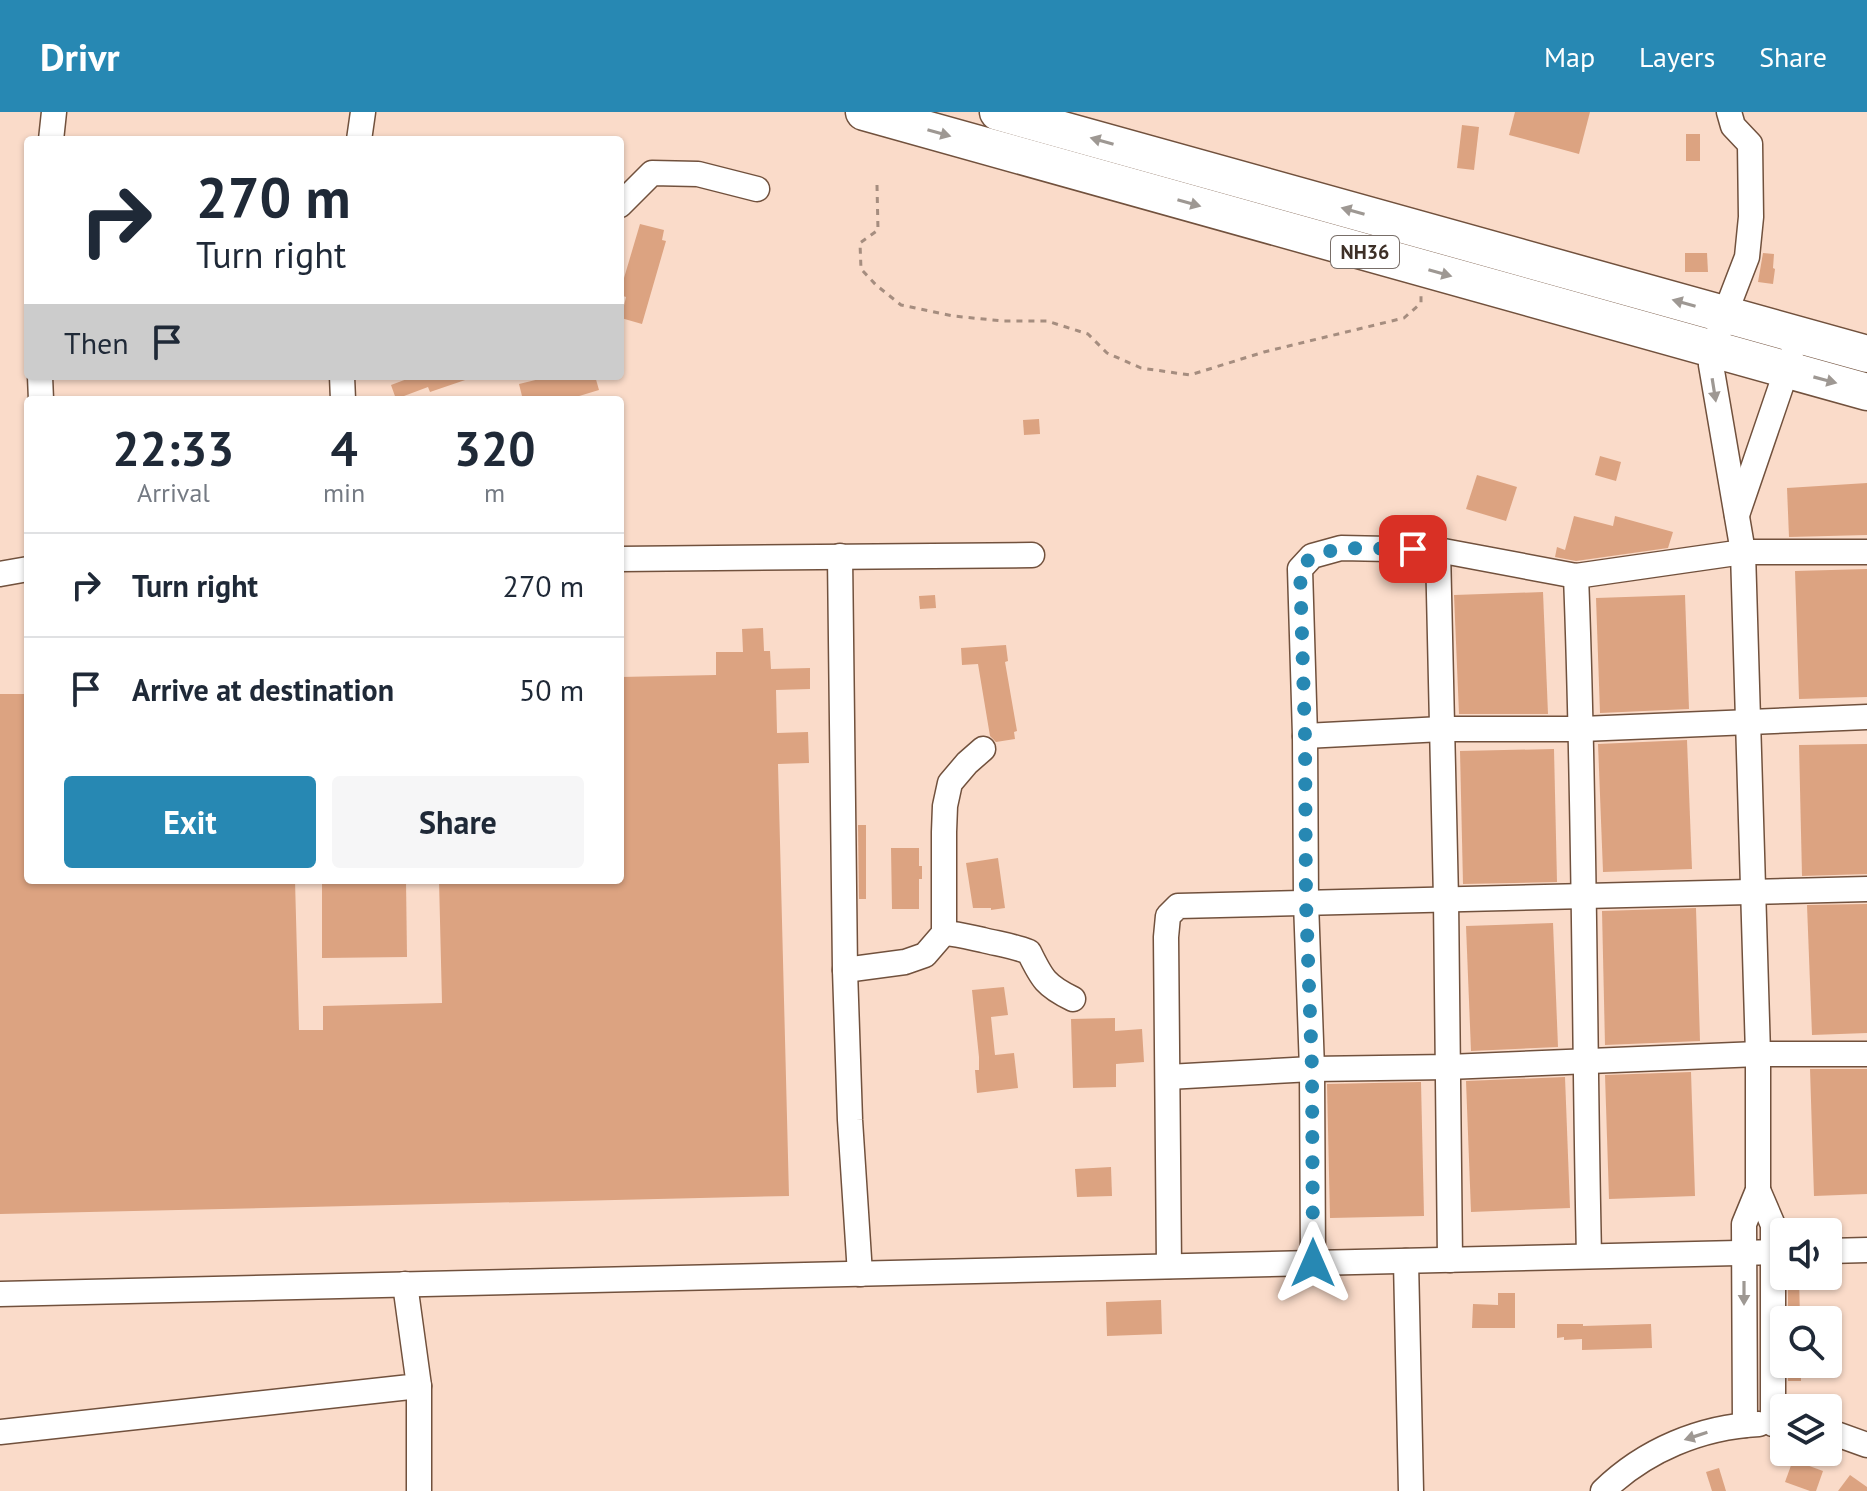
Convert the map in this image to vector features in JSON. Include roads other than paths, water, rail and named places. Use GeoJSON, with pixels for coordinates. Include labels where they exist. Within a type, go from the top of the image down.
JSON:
{"type":"FeatureCollection","features":[{"type":"Feature","properties":{"kind":"highway","name":"NH36"},"geometry":{"type":"LineString","coordinates":[[864,112],[1867,392]]}},
{"type":"Feature","properties":{"kind":"highway","name":"NH36"},"geometry":{"type":"LineString","coordinates":[[998,112],[1867,354]]}},
{"type":"Feature","properties":{"kind":"street"},"geometry":{"type":"LineString","coordinates":[[51,136],[54,112]]}},
{"type":"Feature","properties":{"kind":"street"},"geometry":{"type":"LineString","coordinates":[[360,136],[363,112]]}},
{"type":"Feature","properties":{"kind":"street"},"geometry":{"type":"LineString","coordinates":[[1729,112],[1733,126],[1750,144],[1751,217],[1747,257],[1713,349],[1711,365],[1743,552],[1758,1054],[1758,1190],[1744,1224],[1745,1425]]}},
{"type":"Feature","properties":{"kind":"street"},"geometry":{"type":"LineString","coordinates":[[624,201],[652,173],[698,174],[757,189]]}},
{"type":"Feature","properties":{"kind":"street"},"geometry":{"type":"LineString","coordinates":[[1736,518],[1799,335]]}},
{"type":"Feature","properties":{"kind":"street"},"geometry":{"type":"LineString","coordinates":[[1313,1263],[1312,1069],[1300,569],[1312,556],[1341,548],[1438,550],[1576,576],[1743,552],[1867,552]]}},
{"type":"Feature","properties":{"kind":"street"},"geometry":{"type":"LineString","coordinates":[[1438,550],[1450,1260]]}},
{"type":"Feature","properties":{"kind":"street"},"geometry":{"type":"LineString","coordinates":[[624,559],[1032,555]]}},
{"type":"Feature","properties":{"kind":"street"},"geometry":{"type":"LineString","coordinates":[[840,556],[845,970],[860,1274]]}},
{"type":"Feature","properties":{"kind":"street"},"geometry":{"type":"LineString","coordinates":[[0,574],[24,570]]}},
{"type":"Feature","properties":{"kind":"street"},"geometry":{"type":"LineString","coordinates":[[1576,576],[1582,729],[1589,1256]]}},
{"type":"Feature","properties":{"kind":"street"},"geometry":{"type":"LineString","coordinates":[[1305,736],[1867,717]]}},
{"type":"Feature","properties":{"kind":"street"},"geometry":{"type":"LineString","coordinates":[[845,970],[905,962],[925,955],[944,933],[945,806],[950,783],[983,749]]}},
{"type":"Feature","properties":{"kind":"street"},"geometry":{"type":"LineString","coordinates":[[1169,1266],[1166,937],[1168,916],[1178,906],[1867,889]]}},
{"type":"Feature","properties":{"kind":"street"},"geometry":{"type":"LineString","coordinates":[[944,933],[962,934],[1029,952],[1051,989],[1073,999]]}},
{"type":"Feature","properties":{"kind":"street"},"geometry":{"type":"LineString","coordinates":[[1168,1077],[1758,1054],[1867,1054]]}},
{"type":"Feature","properties":{"kind":"street"},"geometry":{"type":"LineString","coordinates":[[1758,1190],[1770,1218]]}},
{"type":"Feature","properties":{"kind":"street"},"geometry":{"type":"LineString","coordinates":[[1842,1251],[1867,1250]]}},
{"type":"Feature","properties":{"kind":"street"},"geometry":{"type":"LineString","coordinates":[[0,1294],[1770,1252]]}},
{"type":"Feature","properties":{"kind":"street"},"geometry":{"type":"LineString","coordinates":[[1406,1261],[1411,1491]]}},
{"type":"Feature","properties":{"kind":"street"},"geometry":{"type":"LineString","coordinates":[[405,1284],[419,1386],[419,1491]]}},
{"type":"Feature","properties":{"kind":"street"},"geometry":{"type":"LineString","coordinates":[[1778,1290],[1778,1394]]}},
{"type":"Feature","properties":{"kind":"street"},"geometry":{"type":"LineString","coordinates":[[0,1432],[419,1386]]}},
{"type":"Feature","properties":{"kind":"street"},"geometry":{"type":"LineString","coordinates":[[1603,1491],[1639,1463],[1672,1444],[1707,1432],[1770,1424]]}},
{"type":"Feature","properties":{"kind":"street"},"geometry":{"type":"LineString","coordinates":[[1842,1436],[1867,1445]]}}]}
